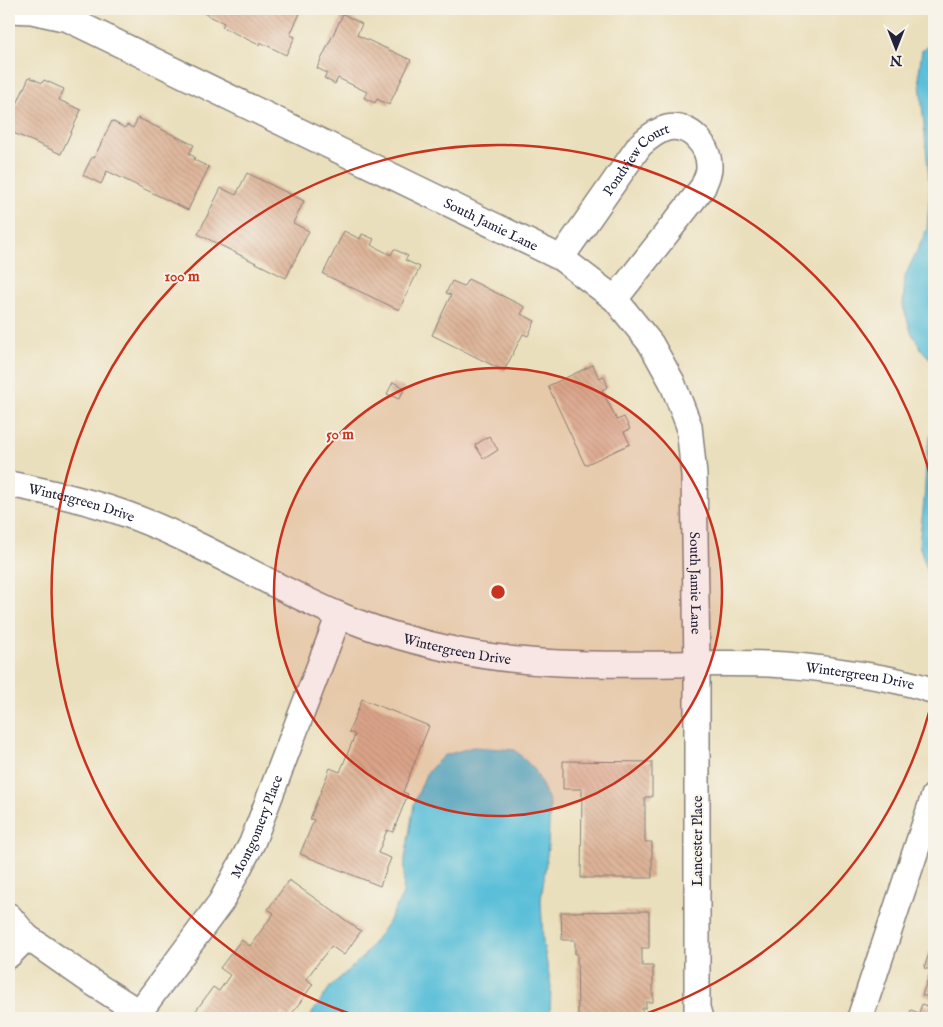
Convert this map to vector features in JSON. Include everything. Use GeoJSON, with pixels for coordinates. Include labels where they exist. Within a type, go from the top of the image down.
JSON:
{"type":"FeatureCollection","features":[{"type":"Feature","properties":{"kind":"street","name":"South Jamie Lane"},"geometry":{"type":"LineString","coordinates":[[9,10],[32,11],[68,19],[561,258],[615,299],[651,344],[672,382],[689,426],[694,475],[697,664]]}},
{"type":"Feature","properties":{"kind":"street","name":"Pondview Court"},"geometry":{"type":"LineString","coordinates":[[561,258],[640,145],[651,136],[668,128],[686,130],[700,140],[708,155],[709,170],[703,187],[615,299]]}},
{"type":"Feature","properties":{"kind":"street","name":"Wintergreen Drive"},"geometry":{"type":"LineString","coordinates":[[9,484],[56,493],[118,511],[178,536],[339,615],[389,634],[446,649],[504,660],[567,664],[770,664],[869,675],[934,690]]}},
{"type":"Feature","properties":{"kind":"street","name":"Montgomery Place"},"geometry":{"type":"LineString","coordinates":[[138,1016],[221,902],[238,871],[252,843],[339,615]]}},
{"type":"Feature","properties":{"kind":"street","name":"Lancester Place"},"geometry":{"type":"LineString","coordinates":[[697,664],[697,1008],[700,1018]]}},
{"type":"Feature","properties":{"kind":"street"},"geometry":{"type":"LineString","coordinates":[[860,1018],[934,796]]}},
{"type":"Feature","properties":{"kind":"street"},"geometry":{"type":"LineString","coordinates":[[9,916],[27,937],[138,1016]]}},
{"type":"Feature","properties":{"kind":"street"},"geometry":{"type":"LineString","coordinates":[[9,955],[27,937]]}},
{"type":"Feature","properties":{"kind":"water"},"geometry":{"type":"Polygon","coordinates":[[[930,44],[934,44],[934,363],[921,349],[911,332],[903,306],[905,276],[927,229],[930,190],[919,72],[922,50],[930,44]]]}},
{"type":"Feature","properties":{"kind":"water"},"geometry":{"type":"Polygon","coordinates":[[[934,423],[934,583],[928,575],[919,544],[927,449],[934,423]]]}},
{"type":"Feature","properties":{"kind":"water"},"geometry":{"type":"Polygon","coordinates":[[[473,747],[515,750],[535,770],[550,803],[548,848],[541,900],[543,942],[551,986],[550,1018],[309,1018],[330,987],[363,957],[387,924],[403,894],[405,859],[414,804],[426,774],[443,756],[473,747]]]}},
{"type":"Feature","properties":{"kind":"building"},"geometry":{"type":"Polygon","coordinates":[[[200,9],[302,9],[290,35],[295,37],[286,55],[260,42],[259,45],[222,27],[224,23],[199,11],[200,9]]]}},
{"type":"Feature","properties":{"kind":"building"},"geometry":{"type":"Polygon","coordinates":[[[343,14],[362,24],[357,35],[411,60],[389,105],[377,99],[375,103],[364,98],[367,92],[338,78],[335,84],[324,78],[327,73],[317,68],[343,14]]]}},
{"type":"Feature","properties":{"kind":"building"},"geometry":{"type":"Polygon","coordinates":[[[29,77],[42,83],[44,80],[64,89],[59,100],[81,110],[61,154],[9,131],[9,122],[29,77]]]}},
{"type":"Feature","properties":{"kind":"building"},"geometry":{"type":"Polygon","coordinates":[[[138,118],[194,145],[189,154],[195,157],[194,160],[209,167],[188,210],[107,171],[101,184],[83,175],[92,157],[94,158],[112,121],[125,128],[127,125],[133,128],[138,118]]]}},
{"type":"Feature","properties":{"kind":"building"},"geometry":{"type":"Polygon","coordinates":[[[247,173],[304,201],[293,223],[309,231],[286,278],[198,234],[221,188],[236,195],[247,173]]]}},
{"type":"Feature","properties":{"kind":"building"},"geometry":{"type":"Polygon","coordinates":[[[344,231],[360,239],[362,234],[374,239],[371,245],[391,255],[394,249],[408,256],[405,260],[420,267],[399,310],[323,274],[344,231]]]}},
{"type":"Feature","properties":{"kind":"building"},"geometry":{"type":"Polygon","coordinates":[[[468,279],[525,307],[521,314],[535,321],[528,336],[523,334],[504,371],[432,335],[451,295],[446,293],[452,281],[464,286],[468,279]]]}},
{"type":"Feature","properties":{"kind":"building"},"geometry":{"type":"Polygon","coordinates":[[[593,365],[599,378],[604,376],[608,387],[602,390],[617,420],[624,417],[630,429],[624,432],[630,444],[585,465],[548,386],[593,365]]]}},
{"type":"Feature","properties":{"kind":"building"},"geometry":{"type":"Polygon","coordinates":[[[393,382],[405,388],[399,399],[387,394],[393,382]]]}},
{"type":"Feature","properties":{"kind":"building"},"geometry":{"type":"Polygon","coordinates":[[[489,436],[498,450],[484,459],[475,445],[489,436]]]}},
{"type":"Feature","properties":{"kind":"building"},"geometry":{"type":"Polygon","coordinates":[[[362,699],[429,726],[403,792],[408,794],[393,832],[387,830],[378,853],[391,858],[380,886],[300,854],[314,820],[310,819],[330,768],[340,772],[355,735],[349,732],[362,699]]]}},
{"type":"Feature","properties":{"kind":"building"},"geometry":{"type":"Polygon","coordinates":[[[563,761],[652,762],[652,797],[645,797],[645,842],[652,842],[652,878],[581,878],[582,789],[563,789],[563,761]]]}},
{"type":"Feature","properties":{"kind":"building"},"geometry":{"type":"Polygon","coordinates":[[[289,880],[361,931],[344,955],[331,946],[306,979],[313,984],[289,1018],[282,1013],[278,1018],[196,1018],[192,1016],[213,987],[219,991],[230,975],[220,968],[241,940],[250,946],[274,913],[268,909],[289,880]]]}},
{"type":"Feature","properties":{"kind":"building"},"geometry":{"type":"Polygon","coordinates":[[[649,911],[649,948],[642,948],[642,966],[653,966],[653,1002],[646,1002],[646,1008],[642,1008],[642,1018],[578,1018],[575,940],[562,940],[561,912],[649,911]]]}},
{"type":"Feature","properties":{"kind":"building"},"geometry":{"type":"Polygon","coordinates":[[[934,939],[934,1018],[908,1018],[911,1010],[919,1013],[922,1004],[929,1007],[931,998],[922,995],[931,970],[924,968],[934,939]]]}}]}
